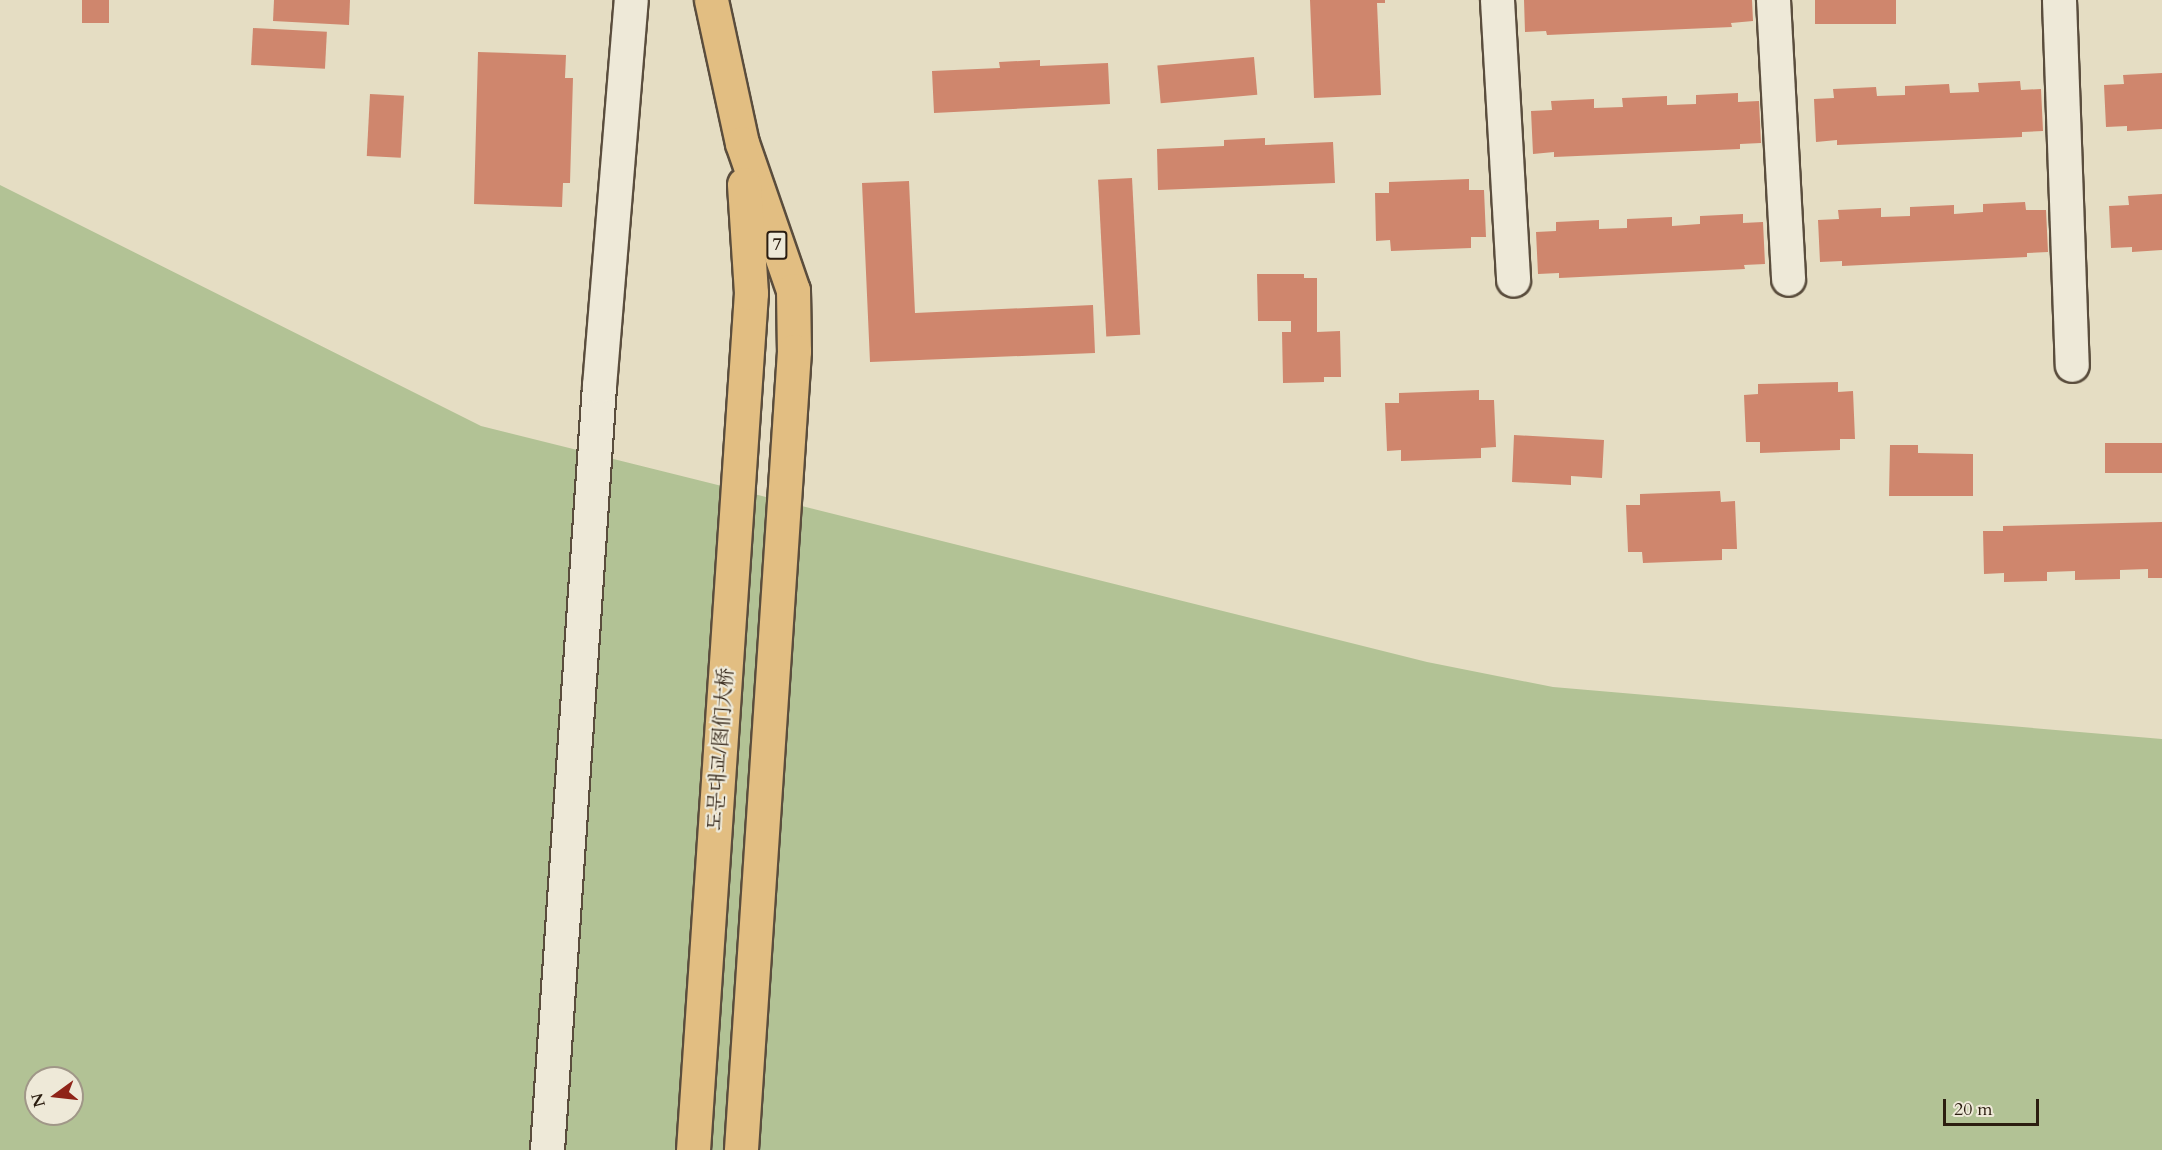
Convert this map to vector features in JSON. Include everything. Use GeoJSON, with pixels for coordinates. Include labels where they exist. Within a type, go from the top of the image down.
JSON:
{"type":"FeatureCollection","features":[{"type":"Feature","properties":{"kind":"main road","name":"7"},"geometry":{"type":"LineString","coordinates":[[711,0],[742,143],[792,290],[794,351],[741,1150]]}},
{"type":"Feature","properties":{"kind":"main road","name":"도문대교/图们大桥"},"geometry":{"type":"LineString","coordinates":[[693,1150],[751,293],[742,143]]}},
{"type":"Feature","properties":{"kind":"street"},"geometry":{"type":"LineString","coordinates":[[547,1150],[599,386],[631,0]]}},
{"type":"Feature","properties":{"kind":"street"},"geometry":{"type":"LineString","coordinates":[[1497,0],[1513,279]]}},
{"type":"Feature","properties":{"kind":"street"},"geometry":{"type":"LineString","coordinates":[[1773,0],[1788,279]]}},
{"type":"Feature","properties":{"kind":"street"},"geometry":{"type":"LineString","coordinates":[[2059,0],[2072,365]]}},
{"type":"Feature","properties":{"kind":"green space"},"geometry":{"type":"Polygon","coordinates":[[[0,185],[481,426],[1427,662],[1553,687],[2162,739],[2162,1150],[0,1150],[0,185]]]}},
{"type":"Feature","properties":{"kind":"building"},"geometry":{"type":"Polygon","coordinates":[[[82,0],[109,0],[109,23],[82,23],[82,0]]]}},
{"type":"Feature","properties":{"kind":"building"},"geometry":{"type":"Polygon","coordinates":[[[274,0],[350,0],[349,25],[273,21],[274,0]]]}},
{"type":"Feature","properties":{"kind":"building"},"geometry":{"type":"Polygon","coordinates":[[[1310,0],[1385,0],[1385,3],[1377,3],[1381,95],[1314,98],[1310,0]]]}},
{"type":"Feature","properties":{"kind":"building"},"geometry":{"type":"Polygon","coordinates":[[[1524,0],[1752,0],[1753,21],[1731,23],[1732,27],[1547,35],[1546,31],[1525,32],[1524,0]]]}},
{"type":"Feature","properties":{"kind":"building"},"geometry":{"type":"Polygon","coordinates":[[[1815,0],[1896,0],[1896,24],[1815,24],[1815,0]]]}},
{"type":"Feature","properties":{"kind":"building"},"geometry":{"type":"Polygon","coordinates":[[[253,28],[327,32],[325,69],[251,65],[253,28]]]}},
{"type":"Feature","properties":{"kind":"building"},"geometry":{"type":"Polygon","coordinates":[[[478,52],[566,55],[565,78],[573,78],[570,183],[563,183],[562,207],[474,204],[478,52]]]}},
{"type":"Feature","properties":{"kind":"building"},"geometry":{"type":"Polygon","coordinates":[[[1254,57],[1257,95],[1161,103],[1157,65],[1254,57]]]}},
{"type":"Feature","properties":{"kind":"building"},"geometry":{"type":"Polygon","coordinates":[[[1040,60],[1040,66],[1108,63],[1110,104],[934,113],[932,71],[1000,68],[999,62],[1040,60]]]}},
{"type":"Feature","properties":{"kind":"building"},"geometry":{"type":"Polygon","coordinates":[[[2162,73],[2162,129],[2127,131],[2127,126],[2106,127],[2104,85],[2124,84],[2123,75],[2162,73]]]}},
{"type":"Feature","properties":{"kind":"building"},"geometry":{"type":"Polygon","coordinates":[[[2020,81],[2021,90],[2041,89],[2043,131],[2022,132],[2022,137],[1837,145],[1837,140],[1816,142],[1814,99],[1834,98],[1833,89],[1876,87],[1877,96],[1905,95],[1905,86],[1949,84],[1950,93],[1979,92],[1978,83],[2020,81]]]}},
{"type":"Feature","properties":{"kind":"building"},"geometry":{"type":"Polygon","coordinates":[[[1738,93],[1738,102],[1759,101],[1761,143],[1740,144],[1740,149],[1554,157],[1554,152],[1533,154],[1531,111],[1552,110],[1551,101],[1594,99],[1594,108],[1623,107],[1622,98],[1667,96],[1667,105],[1696,104],[1696,95],[1738,93]]]}},
{"type":"Feature","properties":{"kind":"building"},"geometry":{"type":"Polygon","coordinates":[[[370,94],[404,96],[401,158],[367,156],[370,94]]]}},
{"type":"Feature","properties":{"kind":"building"},"geometry":{"type":"Polygon","coordinates":[[[1265,138],[1265,145],[1333,142],[1335,183],[1158,190],[1157,149],[1224,146],[1224,140],[1265,138]]]}},
{"type":"Feature","properties":{"kind":"building"},"geometry":{"type":"Polygon","coordinates":[[[1132,178],[1140,335],[1106,337],[1098,180],[1132,178]]]}},
{"type":"Feature","properties":{"kind":"building"},"geometry":{"type":"Polygon","coordinates":[[[1469,179],[1469,190],[1484,190],[1486,237],[1471,237],[1471,248],[1391,251],[1390,240],[1376,241],[1375,193],[1389,193],[1389,182],[1469,179]]]}},
{"type":"Feature","properties":{"kind":"building"},"geometry":{"type":"Polygon","coordinates":[[[909,181],[915,313],[1093,305],[1095,353],[870,362],[862,183],[909,181]]]}},
{"type":"Feature","properties":{"kind":"building"},"geometry":{"type":"Polygon","coordinates":[[[2162,194],[2162,250],[2132,252],[2132,247],[2111,248],[2109,206],[2129,205],[2128,196],[2162,194]]]}},
{"type":"Feature","properties":{"kind":"building"},"geometry":{"type":"Polygon","coordinates":[[[2025,202],[2026,210],[2046,210],[2048,252],[2027,253],[2027,257],[1842,266],[1842,261],[1820,262],[1818,220],[1839,219],[1838,210],[1881,208],[1881,217],[1910,216],[1910,207],[1954,205],[1954,214],[1983,212],[1983,204],[2025,202]]]}},
{"type":"Feature","properties":{"kind":"building"},"geometry":{"type":"Polygon","coordinates":[[[1743,214],[1743,223],[1763,222],[1765,264],[1744,265],[1745,269],[1559,278],[1559,273],[1538,274],[1536,232],[1556,231],[1556,222],[1599,220],[1599,229],[1627,228],[1627,219],[1672,217],[1672,226],[1700,224],[1700,216],[1743,214]]]}},
{"type":"Feature","properties":{"kind":"building"},"geometry":{"type":"Polygon","coordinates":[[[1257,274],[1304,274],[1304,278],[1317,278],[1317,332],[1340,331],[1341,377],[1324,377],[1324,382],[1283,383],[1282,332],[1291,332],[1291,321],[1258,321],[1257,274]]]}},
{"type":"Feature","properties":{"kind":"building"},"geometry":{"type":"Polygon","coordinates":[[[1838,382],[1838,392],[1853,391],[1855,439],[1840,439],[1840,450],[1760,453],[1760,442],[1746,442],[1744,395],[1758,394],[1758,384],[1838,382]]]}},
{"type":"Feature","properties":{"kind":"building"},"geometry":{"type":"Polygon","coordinates":[[[1479,390],[1479,400],[1494,400],[1496,447],[1481,448],[1481,458],[1401,461],[1401,450],[1387,451],[1385,403],[1399,403],[1399,393],[1479,390]]]}},
{"type":"Feature","properties":{"kind":"building"},"geometry":{"type":"Polygon","coordinates":[[[1514,435],[1604,440],[1602,478],[1571,476],[1571,485],[1512,482],[1514,435]]]}},
{"type":"Feature","properties":{"kind":"building"},"geometry":{"type":"Polygon","coordinates":[[[2105,443],[2162,443],[2162,473],[2105,473],[2105,443]]]}},
{"type":"Feature","properties":{"kind":"building"},"geometry":{"type":"Polygon","coordinates":[[[1890,445],[1918,445],[1918,453],[1973,454],[1973,496],[1889,496],[1890,445]]]}},
{"type":"Feature","properties":{"kind":"building"},"geometry":{"type":"Polygon","coordinates":[[[1720,491],[1721,502],[1735,501],[1737,549],[1722,549],[1722,560],[1643,563],[1642,552],[1628,552],[1626,505],[1640,505],[1640,494],[1720,491]]]}},
{"type":"Feature","properties":{"kind":"building"},"geometry":{"type":"Polygon","coordinates":[[[2162,522],[2162,578],[2148,578],[2148,569],[2120,570],[2120,579],[2075,580],[2075,571],[2047,572],[2047,581],[2004,582],[2004,573],[1984,574],[1983,531],[2003,531],[2003,526],[2162,522]]]}}]}
